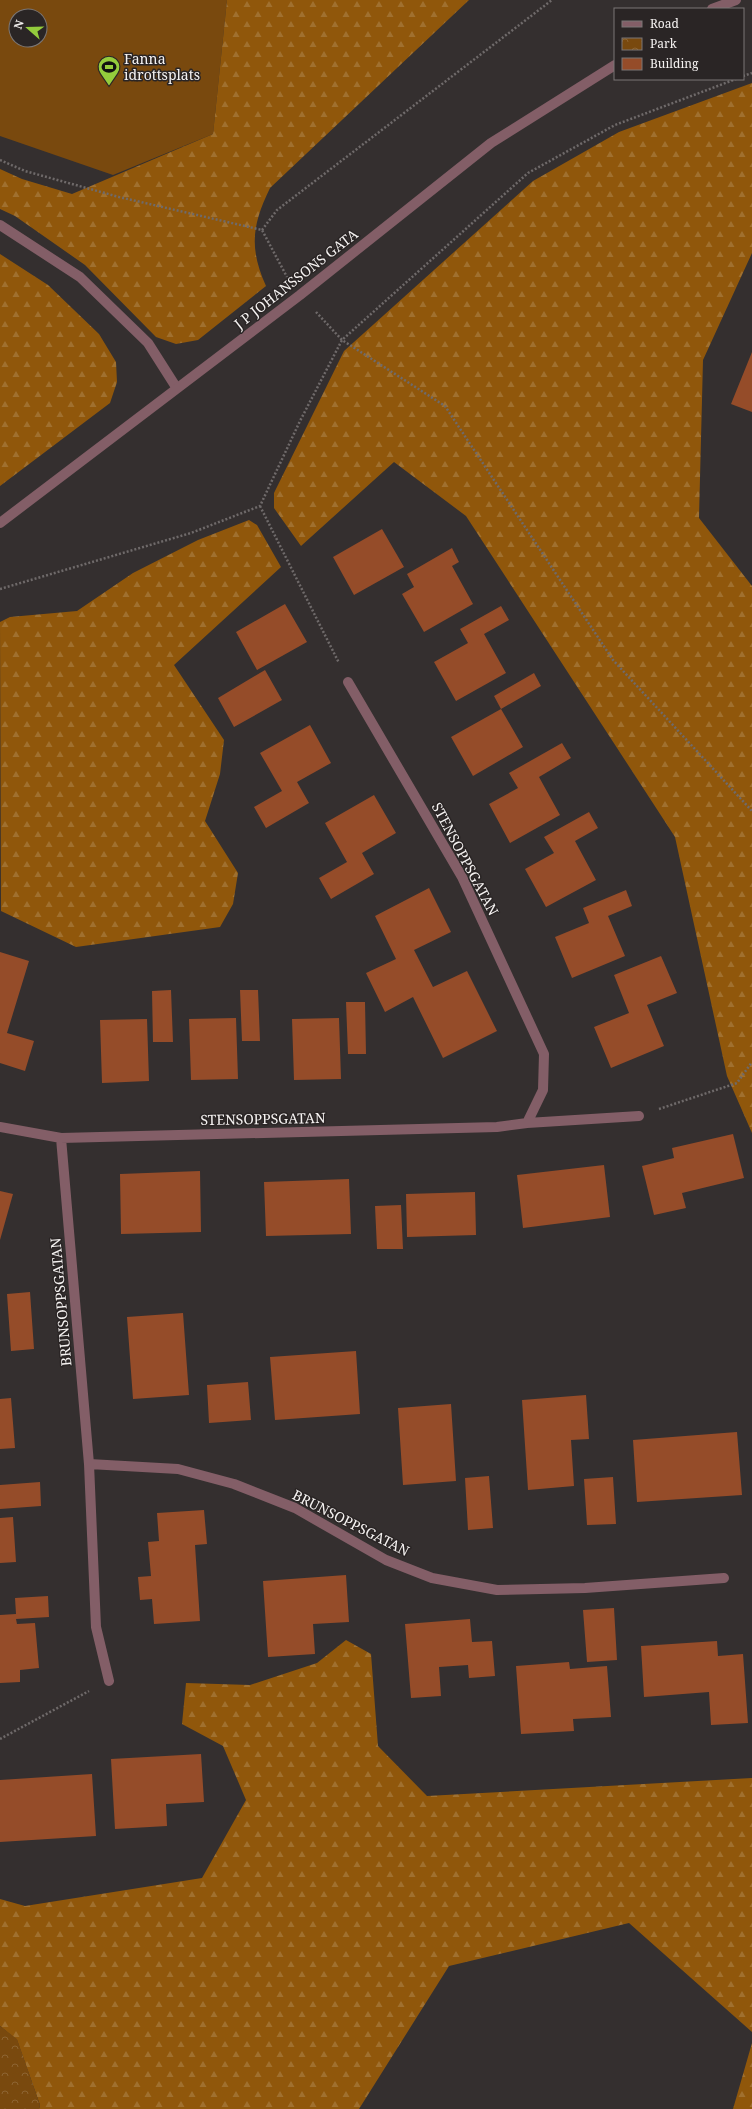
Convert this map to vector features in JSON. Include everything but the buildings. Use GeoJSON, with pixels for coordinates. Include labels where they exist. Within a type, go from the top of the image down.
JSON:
{"type":"FeatureCollection","features":[{"type":"Feature","properties":{"kind":"street"},"geometry":{"type":"LineString","coordinates":[[709,8],[721,0]]}},
{"type":"Feature","properties":{"kind":"street"},"geometry":{"type":"LineString","coordinates":[[715,8],[736,0]]}},
{"type":"Feature","properties":{"kind":"street","name":"J P JOHANSSONS GATA"},"geometry":{"type":"LineString","coordinates":[[0,523],[176,387],[300,295],[492,143],[614,66]]}},
{"type":"Feature","properties":{"kind":"street"},"geometry":{"type":"LineString","coordinates":[[0,225],[80,277],[148,343],[176,387]]}},
{"type":"Feature","properties":{"kind":"street","name":"STENSOPPSGATAN"},"geometry":{"type":"LineString","coordinates":[[348,682],[462,877],[544,1054],[543,1090],[527,1123]]}},
{"type":"Feature","properties":{"kind":"street","name":"STENSOPPSGATAN"},"geometry":{"type":"LineString","coordinates":[[0,1127],[61,1138],[497,1127],[527,1123],[639,1116]]}},
{"type":"Feature","properties":{"kind":"street","name":"BRUNSOPPSGATAN"},"geometry":{"type":"LineString","coordinates":[[61,1138],[88,1464],[96,1627],[108,1681]]}},
{"type":"Feature","properties":{"kind":"street","name":"BRUNSOPPSGATAN"},"geometry":{"type":"LineString","coordinates":[[88,1464],[178,1469],[234,1484],[295,1508],[386,1560],[432,1578],[497,1590],[585,1588],[724,1578]]}},
{"type":"Feature","properties":{"kind":"path"},"geometry":{"type":"LineString","coordinates":[[262,230],[277,210],[552,0]]}},
{"type":"Feature","properties":{"kind":"path"},"geometry":{"type":"LineString","coordinates":[[0,590],[191,533],[260,506],[300,421],[342,340],[528,173],[615,125],[733,80]]}},
{"type":"Feature","properties":{"kind":"path"},"geometry":{"type":"LineString","coordinates":[[0,160],[25,171],[112,195],[262,230],[283,271],[300,295],[342,340],[445,406],[613,660],[752,811]]}},
{"type":"Feature","properties":{"kind":"path"},"geometry":{"type":"LineString","coordinates":[[260,506],[348,682]]}},
{"type":"Feature","properties":{"kind":"path"},"geometry":{"type":"LineString","coordinates":[[639,1116],[736,1083],[752,1062]]}},
{"type":"Feature","properties":{"kind":"path"},"geometry":{"type":"LineString","coordinates":[[0,1739],[108,1681]]}},
{"type":"Feature","properties":{"kind":"green space","name":"Fanna idrottsplats"},"geometry":{"type":"Polygon","coordinates":[[[0,0],[227,0],[213,134],[113,175],[0,136],[0,0]]]}},
{"type":"Feature","properties":{"kind":"green space"},"geometry":{"type":"Polygon","coordinates":[[[227,0],[469,0],[270,188],[259,214],[255,237],[257,260],[266,286],[198,340],[176,344],[156,337],[85,265],[15,216],[0,209],[0,169],[22,179],[72,194],[213,134],[227,0]]]}},
{"type":"Feature","properties":{"kind":"green space"},"geometry":{"type":"Polygon","coordinates":[[[752,83],[752,253],[703,360],[699,518],[752,586],[752,1133],[727,1076],[675,837],[466,516],[394,462],[301,546],[274,508],[274,493],[344,351],[533,181],[619,132],[752,83]]]}},
{"type":"Feature","properties":{"kind":"green space"},"geometry":{"type":"Polygon","coordinates":[[[0,254],[48,285],[99,334],[116,362],[117,382],[110,403],[0,486],[0,254]]]}},
{"type":"Feature","properties":{"kind":"green space"},"geometry":{"type":"Polygon","coordinates":[[[249,520],[257,525],[281,567],[174,665],[224,740],[220,774],[205,821],[238,873],[233,904],[220,927],[76,947],[1,911],[0,622],[10,617],[77,611],[133,573],[198,540],[249,520]]]}},
{"type":"Feature","properties":{"kind":"green space"},"geometry":{"type":"Polygon","coordinates":[[[346,1640],[371,1654],[378,1746],[427,1796],[752,1778],[752,2032],[629,1923],[449,1966],[359,2109],[39,2109],[40,2105],[17,2040],[0,2026],[0,1899],[25,1906],[202,1878],[246,1800],[223,1746],[182,1724],[186,1683],[250,1685],[317,1663],[346,1640]]]}},
{"type":"Feature","properties":{"kind":"green space"},"geometry":{"type":"Polygon","coordinates":[[[0,2026],[17,2039],[40,2105],[39,2109],[0,2109],[0,2026]]]}},
{"type":"Feature","properties":{"kind":"green space"},"geometry":{"type":"Polygon","coordinates":[[[752,2043],[752,2109],[733,2109],[752,2043]]]}},
{"type":"Feature","properties":{"kind":"place","name":"Fanna idrottsplats"},"geometry":{"type":"Point","coordinates":[109,86]}}]}
